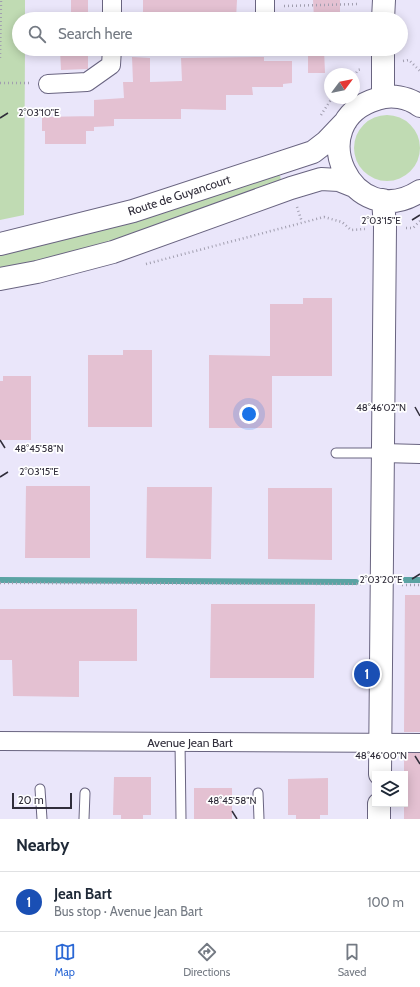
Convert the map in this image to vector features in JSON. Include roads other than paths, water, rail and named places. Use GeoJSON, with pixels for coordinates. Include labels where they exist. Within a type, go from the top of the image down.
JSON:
{"type":"FeatureCollection","features":[{"type":"Feature","properties":{"kind":"main road"},"geometry":{"type":"LineString","coordinates":[[383,12],[384,0]]}},
{"type":"Feature","properties":{"kind":"main road"},"geometry":{"type":"LineString","coordinates":[[383,56],[383,97],[399,97],[418,104]]}},
{"type":"Feature","properties":{"kind":"main road","name":"Route de Guyancourt"},"geometry":{"type":"LineString","coordinates":[[0,244],[133,211],[313,152],[326,142],[356,110],[368,101],[383,97]]}},
{"type":"Feature","properties":{"kind":"main road"},"geometry":{"type":"LineString","coordinates":[[346,121],[339,138],[338,155],[344,172],[354,186]]}},
{"type":"Feature","properties":{"kind":"main road"},"geometry":{"type":"LineString","coordinates":[[0,279],[37,272],[113,252],[291,188],[321,179],[339,180],[354,186],[367,196],[383,200],[398,200],[412,196],[420,191]]}},
{"type":"Feature","properties":{"kind":"main road"},"geometry":{"type":"LineString","coordinates":[[380,771],[383,453],[383,200]]}},
{"type":"Feature","properties":{"kind":"main road"},"geometry":{"type":"LineString","coordinates":[[379,807],[379,819]]}},
{"type":"Feature","properties":{"kind":"street"},"geometry":{"type":"LineString","coordinates":[[112,0],[112,12]]}},
{"type":"Feature","properties":{"kind":"street"},"geometry":{"type":"LineString","coordinates":[[48,84],[87,82],[111,66],[112,56]]}},
{"type":"Feature","properties":{"kind":"street"},"geometry":{"type":"LineString","coordinates":[[383,453],[420,454]]}},
{"type":"Feature","properties":{"kind":"street","name":"Avenue Jean Bart"},"geometry":{"type":"LineString","coordinates":[[0,741],[420,743]]}},
{"type":"Feature","properties":{"kind":"lane"},"geometry":{"type":"LineString","coordinates":[[336,453],[383,453]]}},
{"type":"Feature","properties":{"kind":"lane"},"geometry":{"type":"LineString","coordinates":[[180,742],[181,819]]}},
{"type":"Feature","properties":{"kind":"lane"},"geometry":{"type":"LineString","coordinates":[[40,789],[42,819]]}},
{"type":"Feature","properties":{"kind":"lane"},"geometry":{"type":"LineString","coordinates":[[84,819],[85,793]]}},
{"type":"Feature","properties":{"kind":"lane"},"geometry":{"type":"LineString","coordinates":[[258,793],[259,819]]}},
{"type":"Feature","properties":{"kind":"waterway"},"geometry":{"type":"LineString","coordinates":[[0,580],[356,582]]}},
{"type":"Feature","properties":{"kind":"waterway"},"geometry":{"type":"LineString","coordinates":[[404,580],[420,580]]}},
{"type":"Feature","properties":{"kind":"place","name":"Jean Bart"},"geometry":{"type":"Point","coordinates":[367,674]}}]}
